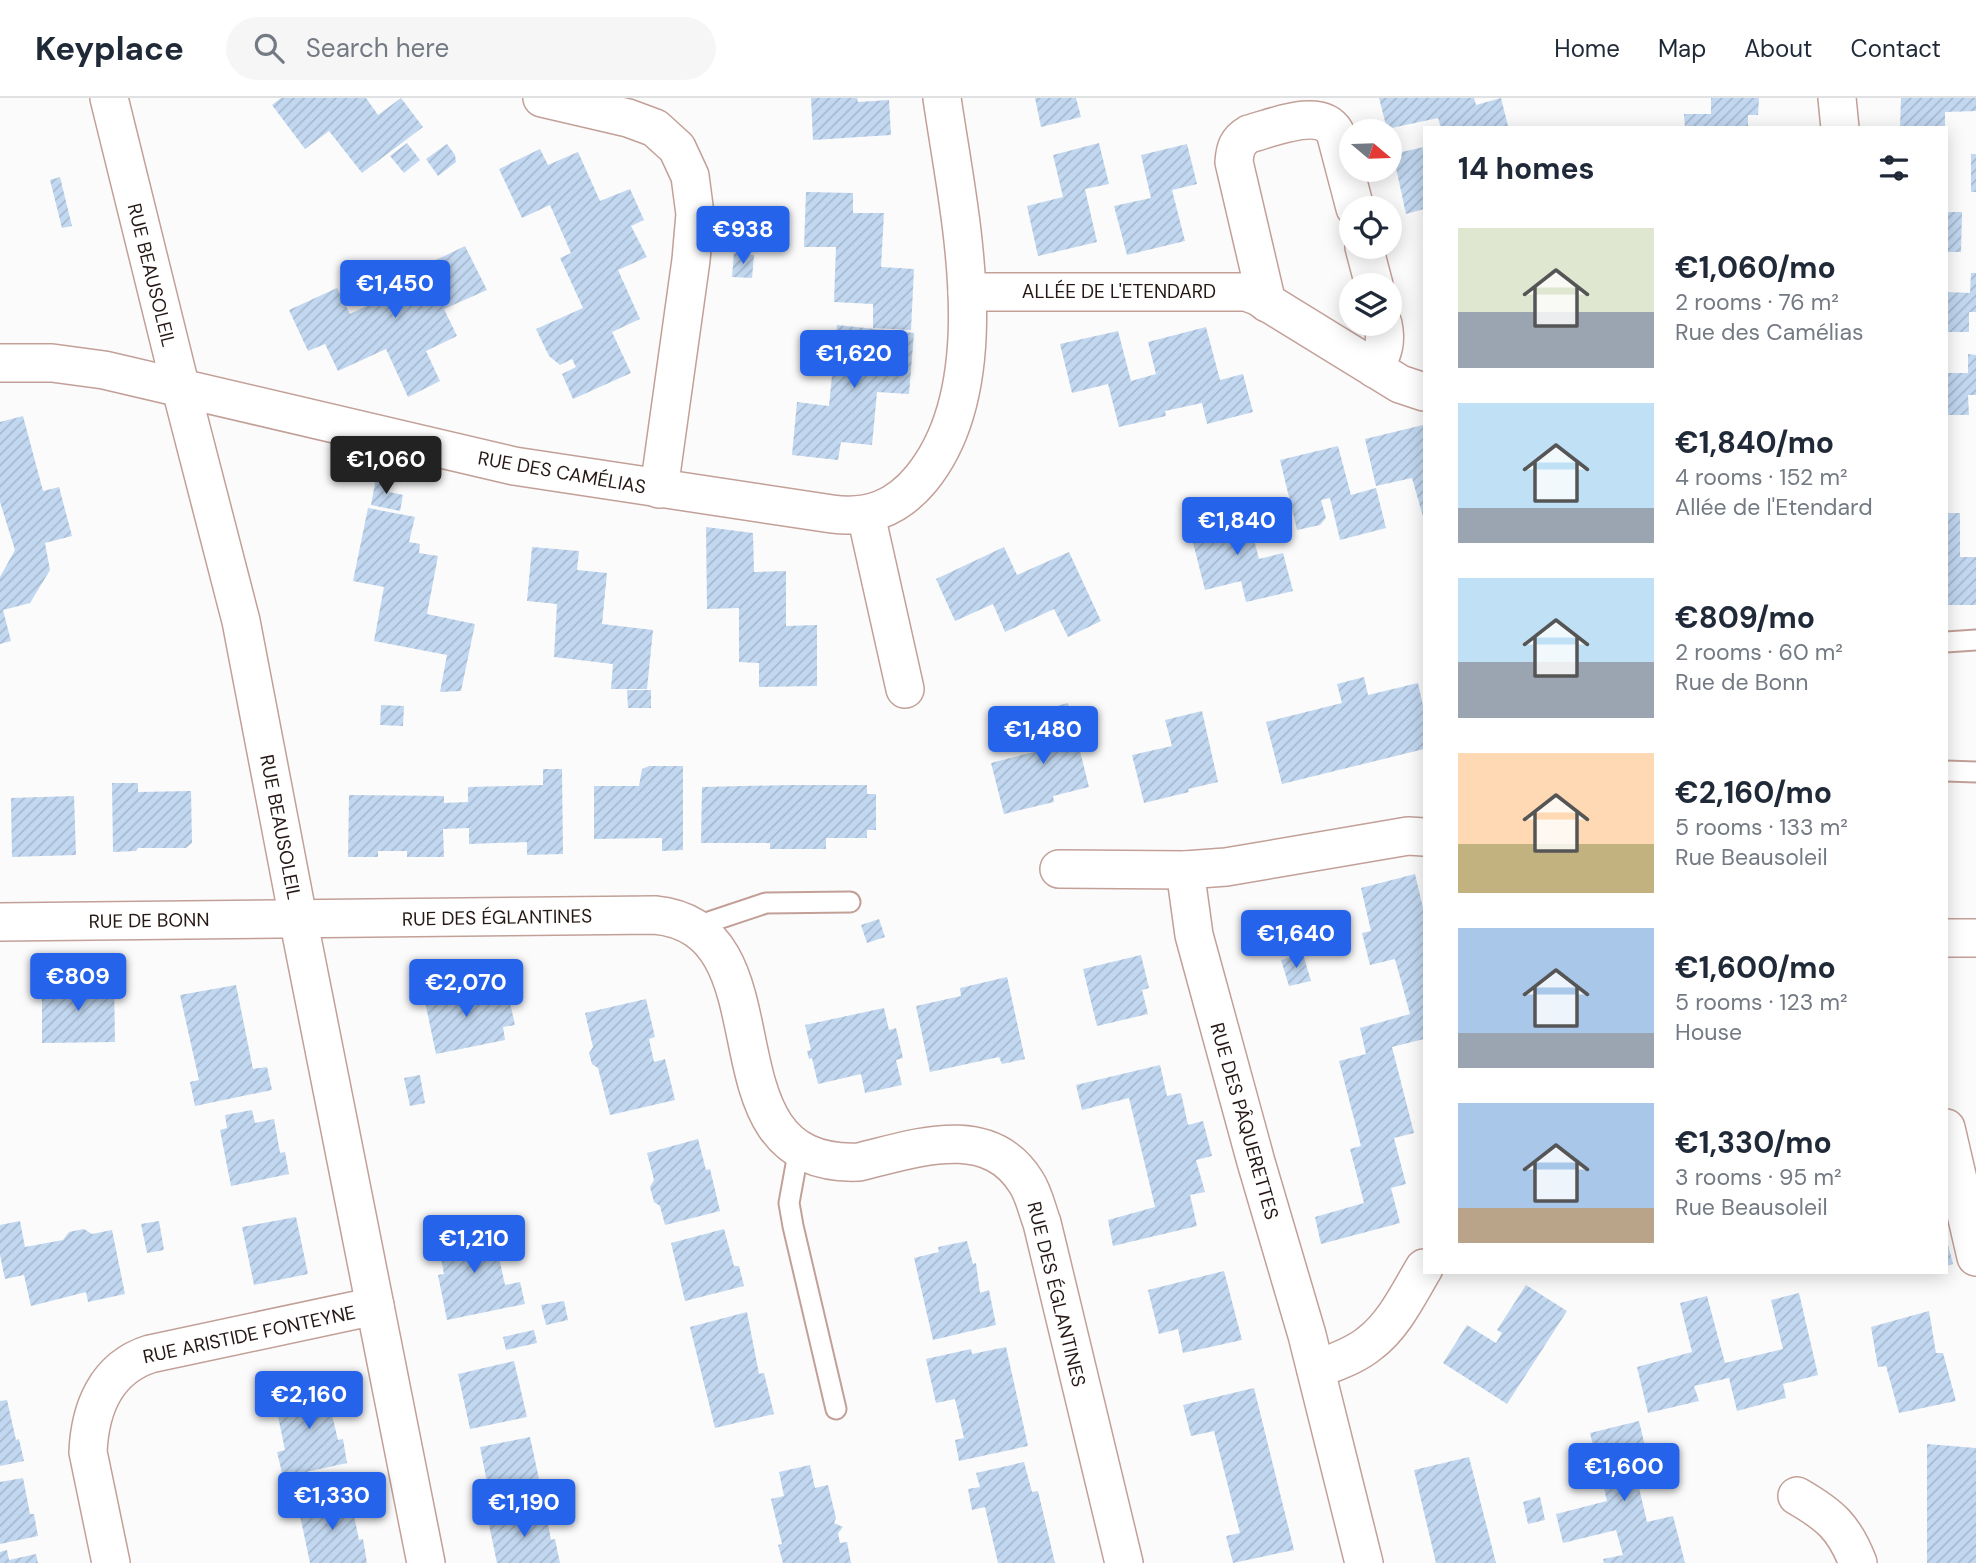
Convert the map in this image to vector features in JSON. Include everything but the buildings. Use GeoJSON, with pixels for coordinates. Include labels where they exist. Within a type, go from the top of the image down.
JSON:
{"type":"FeatureCollection","features":[{"type":"Feature","properties":{"kind":"street","name":"RUE BEAUSOLEIL"},"geometry":{"type":"LineString","coordinates":[[109,98],[181,390],[242,621],[426,1563]]}},
{"type":"Feature","properties":{"kind":"street"},"geometry":{"type":"LineString","coordinates":[[542,98],[628,118],[655,128],[677,148],[690,176],[695,214],[691,260],[659,489]]}},
{"type":"Feature","properties":{"kind":"street"},"geometry":{"type":"LineString","coordinates":[[905,689],[866,515],[887,508],[905,496],[923,477],[943,443],[954,414],[965,358],[968,334],[967,292],[942,98]]}},
{"type":"Feature","properties":{"kind":"street"},"geometry":{"type":"LineString","coordinates":[[1838,98],[1840,126]]}},
{"type":"Feature","properties":{"kind":"street"},"geometry":{"type":"LineString","coordinates":[[1267,303],[1234,162],[1235,152],[1242,138],[1248,134],[1311,118],[1327,122],[1335,132],[1351,196]]}},
{"type":"Feature","properties":{"kind":"street","name":"ALLÉE DE L'ETENDARD"},"geometry":{"type":"LineString","coordinates":[[967,292],[1246,292],[1400,384],[1423,392]]}},
{"type":"Feature","properties":{"kind":"street"},"geometry":{"type":"LineString","coordinates":[[1375,369],[1384,350],[1385,336]]}},
{"type":"Feature","properties":{"kind":"street","name":"RUE DES CAMÉLIAS"},"geometry":{"type":"LineString","coordinates":[[0,363],[30,361],[77,366],[502,463],[659,489],[843,515],[866,515]]}},
{"type":"Feature","properties":{"kind":"street"},"geometry":{"type":"LineString","coordinates":[[1059,869],[1185,870],[1226,867],[1409,836],[1423,836]]}},
{"type":"Feature","properties":{"kind":"street","name":"RUE DES PÂQUERETTES"},"geometry":{"type":"LineString","coordinates":[[1185,870],[1194,935],[1317,1370],[1364,1563]]}},
{"type":"Feature","properties":{"kind":"street","name":"RUE DES ÉGLANTINES"},"geometry":{"type":"LineString","coordinates":[[298,918],[655,915],[679,920],[694,927],[713,942],[731,974],[764,1108],[777,1129],[799,1148],[824,1158],[859,1162],[938,1144],[964,1144],[991,1151],[1015,1169],[1026,1182],[1042,1223],[1124,1563]]}},
{"type":"Feature","properties":{"kind":"street","name":"RUE DE BONN"},"geometry":{"type":"LineString","coordinates":[[0,922],[298,918]]}},
{"type":"Feature","properties":{"kind":"street"},"geometry":{"type":"LineString","coordinates":[[1948,938],[1976,938]]}},
{"type":"Feature","properties":{"kind":"street"},"geometry":{"type":"LineString","coordinates":[[1948,1137],[1976,1257]]}},
{"type":"Feature","properties":{"kind":"street"},"geometry":{"type":"LineString","coordinates":[[1317,1370],[1355,1353],[1381,1334],[1423,1270]]}},
{"type":"Feature","properties":{"kind":"street","name":"RUE ARISTIDE FONTEYNE"},"geometry":{"type":"LineString","coordinates":[[111,1563],[88,1452],[89,1435],[98,1401],[122,1367],[134,1359],[163,1351],[375,1306]]}},
{"type":"Feature","properties":{"kind":"street"},"geometry":{"type":"LineString","coordinates":[[1797,1496],[1829,1515],[1840,1527],[1858,1563]]}},
{"type":"Feature","properties":{"kind":"lane"},"geometry":{"type":"LineString","coordinates":[[1948,642],[1976,640]]}},
{"type":"Feature","properties":{"kind":"lane"},"geometry":{"type":"LineString","coordinates":[[1948,771],[1976,772]]}},
{"type":"Feature","properties":{"kind":"lane"},"geometry":{"type":"LineString","coordinates":[[694,927],[766,903],[850,902]]}},
{"type":"Feature","properties":{"kind":"lane"},"geometry":{"type":"LineString","coordinates":[[799,1148],[789,1203],[836,1409]]}}]}
